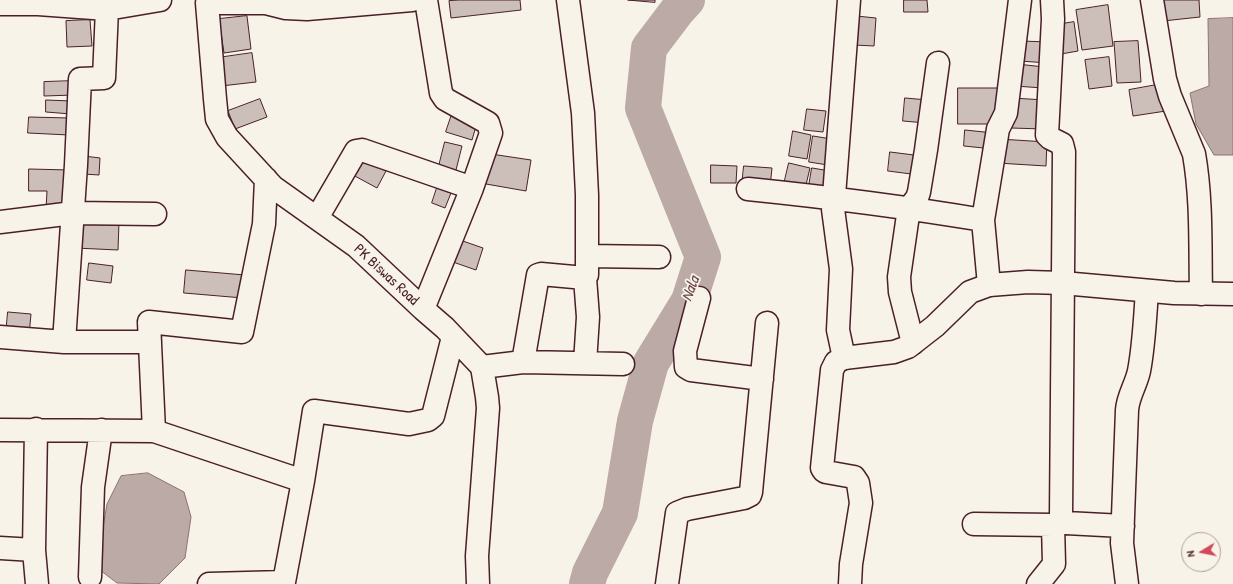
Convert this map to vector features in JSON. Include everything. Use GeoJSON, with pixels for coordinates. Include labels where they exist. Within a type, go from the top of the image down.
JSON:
{"type":"FeatureCollection","features":[{"type":"Feature","properties":{"kind":"street"},"geometry":{"type":"LineString","coordinates":[[0,4],[120,5],[160,0]]}},
{"type":"Feature","properties":{"kind":"street"},"geometry":{"type":"LineString","coordinates":[[208,2],[266,3],[286,8],[307,8],[412,0]]}},
{"type":"Feature","properties":{"kind":"street"},"geometry":{"type":"LineString","coordinates":[[423,309],[472,188],[490,133],[490,126],[488,123],[445,99],[441,93],[426,0]]}},
{"type":"Feature","properties":{"kind":"street"},"geometry":{"type":"LineString","coordinates":[[568,0],[584,113],[587,195],[587,275],[585,278],[588,317],[585,363]]}},
{"type":"Feature","properties":{"kind":"street"},"geometry":{"type":"LineString","coordinates":[[844,358],[838,330],[840,269],[833,216],[849,0]]}},
{"type":"Feature","properties":{"kind":"street"},"geometry":{"type":"LineString","coordinates":[[989,285],[983,220],[998,129],[1006,113],[1020,0]]}},
{"type":"Feature","properties":{"kind":"street"},"geometry":{"type":"LineString","coordinates":[[1038,584],[1054,564],[1060,510],[1064,147],[1062,144],[1048,137],[1047,126],[1053,19],[1052,0]]}},
{"type":"Feature","properties":{"kind":"street"},"geometry":{"type":"LineString","coordinates":[[1152,0],[1165,79],[1170,96],[1195,158],[1199,205],[1201,294]]}},
{"type":"Feature","properties":{"kind":"street","name":"PK Biswas Road"},"geometry":{"type":"LineString","coordinates":[[208,2],[214,99],[217,119],[227,137],[273,188],[356,246],[445,328],[482,367]]}},
{"type":"Feature","properties":{"kind":"street"},"geometry":{"type":"LineString","coordinates":[[64,342],[80,79],[104,78],[120,5]]}},
{"type":"Feature","properties":{"kind":"street"},"geometry":{"type":"LineString","coordinates":[[913,343],[899,285],[909,208],[917,198],[919,192],[938,63]]}},
{"type":"Feature","properties":{"kind":"street"},"geometry":{"type":"LineString","coordinates":[[317,218],[358,150],[362,150],[472,188]]}},
{"type":"Feature","properties":{"kind":"street"},"geometry":{"type":"LineString","coordinates":[[154,431],[149,322],[242,332],[264,224],[266,179]]}},
{"type":"Feature","properties":{"kind":"street"},"geometry":{"type":"LineString","coordinates":[[748,189],[834,198],[983,220]]}},
{"type":"Feature","properties":{"kind":"street"},"geometry":{"type":"LineString","coordinates":[[0,222],[73,212],[154,214]]}},
{"type":"Feature","properties":{"kind":"street"},"geometry":{"type":"LineString","coordinates":[[587,256],[659,257]]}},
{"type":"Feature","properties":{"kind":"street"},"geometry":{"type":"LineString","coordinates":[[523,362],[537,276],[541,274],[585,278]]}},
{"type":"Feature","properties":{"kind":"street"},"geometry":{"type":"LineString","coordinates":[[850,584],[851,564],[860,503],[858,483],[854,477],[826,472],[822,468],[832,370],[836,362],[844,358],[894,352],[908,347],[935,326],[970,292],[989,285],[1028,282],[1063,283],[1174,293],[1233,294]]}},
{"type":"Feature","properties":{"kind":"street"},"geometry":{"type":"LineString","coordinates":[[1127,584],[1123,554],[1123,526],[1128,403],[1140,362],[1147,291]]}},
{"type":"Feature","properties":{"kind":"street"},"geometry":{"type":"LineString","coordinates":[[699,298],[685,351],[685,362],[688,368],[691,370],[762,379]]}},
{"type":"Feature","properties":{"kind":"street"},"geometry":{"type":"LineString","coordinates":[[667,584],[677,513],[687,508],[744,498],[750,495],[767,323]]}},
{"type":"Feature","properties":{"kind":"street"},"geometry":{"type":"LineString","coordinates":[[0,337],[64,342],[150,342]]}},
{"type":"Feature","properties":{"kind":"street"},"geometry":{"type":"LineString","coordinates":[[209,584],[289,583],[314,411],[409,424],[428,420],[433,416],[453,337]]}},
{"type":"Feature","properties":{"kind":"street"},"geometry":{"type":"LineString","coordinates":[[478,584],[477,556],[488,408],[482,367],[523,362],[623,364]]}},
{"type":"Feature","properties":{"kind":"street"},"geometry":{"type":"LineString","coordinates":[[0,430],[36,429],[154,431],[303,480]]}},
{"type":"Feature","properties":{"kind":"street"},"geometry":{"type":"LineString","coordinates":[[36,429],[34,550],[37,584]]}},
{"type":"Feature","properties":{"kind":"street"},"geometry":{"type":"LineString","coordinates":[[90,577],[94,487],[101,430]]}},
{"type":"Feature","properties":{"kind":"street"},"geometry":{"type":"LineString","coordinates":[[974,524],[1058,523],[1123,526]]}},
{"type":"Feature","properties":{"kind":"street"},"geometry":{"type":"LineString","coordinates":[[0,548],[34,550]]}},
{"type":"Feature","properties":{"kind":"shaded area"},"geometry":{"type":"Polygon","coordinates":[[[1233,18],[1233,155],[1214,155],[1196,124],[1190,93],[1209,86],[1208,19],[1233,18]]]}},
{"type":"Feature","properties":{"kind":"shaded area"},"geometry":{"type":"Polygon","coordinates":[[[148,473],[184,492],[191,517],[185,558],[159,584],[117,583],[96,567],[107,504],[121,476],[148,473]]]}},
{"type":"Feature","properties":{"kind":"building"},"geometry":{"type":"Polygon","coordinates":[[[520,0],[521,10],[451,18],[449,1],[520,0]]]}},
{"type":"Feature","properties":{"kind":"building"},"geometry":{"type":"Polygon","coordinates":[[[628,0],[655,0],[655,2],[628,0]]]}},
{"type":"Feature","properties":{"kind":"building"},"geometry":{"type":"Polygon","coordinates":[[[904,0],[927,0],[928,12],[904,12],[904,0]]]}},
{"type":"Feature","properties":{"kind":"building"},"geometry":{"type":"Polygon","coordinates":[[[1161,0],[1199,0],[1200,17],[1163,21],[1161,0]]]}},
{"type":"Feature","properties":{"kind":"building"},"geometry":{"type":"Polygon","coordinates":[[[1108,5],[1113,46],[1082,50],[1076,10],[1108,5]]]}},
{"type":"Feature","properties":{"kind":"building"},"geometry":{"type":"Polygon","coordinates":[[[247,16],[251,49],[224,53],[219,19],[247,16]]]}},
{"type":"Feature","properties":{"kind":"building"},"geometry":{"type":"Polygon","coordinates":[[[856,16],[876,18],[874,46],[854,45],[856,16]]]}},
{"type":"Feature","properties":{"kind":"building"},"geometry":{"type":"Polygon","coordinates":[[[90,20],[92,46],[67,47],[66,21],[90,20]]]}},
{"type":"Feature","properties":{"kind":"building"},"geometry":{"type":"Polygon","coordinates":[[[1074,22],[1078,51],[1061,54],[1056,25],[1074,22]]]}},
{"type":"Feature","properties":{"kind":"building"},"geometry":{"type":"Polygon","coordinates":[[[1021,41],[1049,42],[1048,63],[1020,61],[1021,41]]]}},
{"type":"Feature","properties":{"kind":"building"},"geometry":{"type":"Polygon","coordinates":[[[1138,41],[1141,82],[1117,83],[1114,42],[1138,41]]]}},
{"type":"Feature","properties":{"kind":"building"},"geometry":{"type":"Polygon","coordinates":[[[252,53],[256,82],[221,86],[217,58],[252,53]]]}},
{"type":"Feature","properties":{"kind":"building"},"geometry":{"type":"Polygon","coordinates":[[[1109,57],[1112,86],[1089,89],[1085,60],[1109,57]]]}},
{"type":"Feature","properties":{"kind":"building"},"geometry":{"type":"Polygon","coordinates":[[[1017,64],[1044,67],[1043,88],[1015,86],[1017,64]]]}},
{"type":"Feature","properties":{"kind":"building"},"geometry":{"type":"Polygon","coordinates":[[[73,81],[74,95],[44,96],[44,82],[73,81]]]}},
{"type":"Feature","properties":{"kind":"building"},"geometry":{"type":"Polygon","coordinates":[[[1162,84],[1166,111],[1133,116],[1129,90],[1162,84]]]}},
{"type":"Feature","properties":{"kind":"building"},"geometry":{"type":"Polygon","coordinates":[[[958,88],[998,88],[998,124],[958,124],[958,88]]]}},
{"type":"Feature","properties":{"kind":"building"},"geometry":{"type":"Polygon","coordinates":[[[905,98],[928,100],[926,123],[903,121],[905,98]]]}},
{"type":"Feature","properties":{"kind":"building"},"geometry":{"type":"Polygon","coordinates":[[[1012,98],[1045,100],[1044,129],[1011,128],[1012,98]]]}},
{"type":"Feature","properties":{"kind":"building"},"geometry":{"type":"Polygon","coordinates":[[[260,99],[267,117],[235,129],[228,111],[260,99]]]}},
{"type":"Feature","properties":{"kind":"building"},"geometry":{"type":"Polygon","coordinates":[[[46,100],[72,101],[71,114],[46,112],[46,100]]]}},
{"type":"Feature","properties":{"kind":"building"},"geometry":{"type":"Polygon","coordinates":[[[807,109],[826,111],[823,132],[804,130],[807,109]]]}},
{"type":"Feature","properties":{"kind":"building"},"geometry":{"type":"Polygon","coordinates":[[[452,114],[477,123],[472,140],[446,132],[452,114]]]}},
{"type":"Feature","properties":{"kind":"building"},"geometry":{"type":"Polygon","coordinates":[[[29,117],[70,118],[69,135],[28,133],[29,117]]]}},
{"type":"Feature","properties":{"kind":"building"},"geometry":{"type":"Polygon","coordinates":[[[965,130],[994,133],[993,149],[964,146],[965,130]]]}},
{"type":"Feature","properties":{"kind":"building"},"geometry":{"type":"Polygon","coordinates":[[[793,131],[811,135],[807,159],[789,156],[793,131]]]}},
{"type":"Feature","properties":{"kind":"building"},"geometry":{"type":"Polygon","coordinates":[[[813,136],[838,140],[834,166],[809,162],[813,136]]]}},
{"type":"Feature","properties":{"kind":"building"},"geometry":{"type":"Polygon","coordinates":[[[999,139],[1047,142],[1046,166],[997,163],[999,139]]]}},
{"type":"Feature","properties":{"kind":"building"},"geometry":{"type":"Polygon","coordinates":[[[445,142],[462,146],[456,170],[439,166],[445,142]]]}},
{"type":"Feature","properties":{"kind":"building"},"geometry":{"type":"Polygon","coordinates":[[[890,152],[922,156],[919,175],[888,171],[890,152]]]}},
{"type":"Feature","properties":{"kind":"building"},"geometry":{"type":"Polygon","coordinates":[[[491,154],[531,160],[526,191],[486,184],[491,154]]]}},
{"type":"Feature","properties":{"kind":"building"},"geometry":{"type":"Polygon","coordinates":[[[84,156],[100,158],[99,175],[83,174],[84,156]]]}},
{"type":"Feature","properties":{"kind":"building"},"geometry":{"type":"Polygon","coordinates":[[[361,158],[386,171],[377,188],[353,175],[361,158]]]}},
{"type":"Feature","properties":{"kind":"building"},"geometry":{"type":"Polygon","coordinates":[[[789,163],[810,168],[805,189],[784,184],[789,163]]]}},
{"type":"Feature","properties":{"kind":"building"},"geometry":{"type":"Polygon","coordinates":[[[711,165],[737,166],[736,183],[711,183],[711,165]]]}},
{"type":"Feature","properties":{"kind":"building"},"geometry":{"type":"Polygon","coordinates":[[[744,166],[772,168],[770,187],[742,185],[744,166]]]}},
{"type":"Feature","properties":{"kind":"building"},"geometry":{"type":"Polygon","coordinates":[[[812,168],[836,172],[833,190],[809,186],[812,168]]]}},
{"type":"Feature","properties":{"kind":"building"},"geometry":{"type":"Polygon","coordinates":[[[29,169],[70,170],[69,211],[46,210],[47,191],[29,191],[29,169]]]}},
{"type":"Feature","properties":{"kind":"building"},"geometry":{"type":"Polygon","coordinates":[[[437,188],[451,193],[445,208],[432,203],[437,188]]]}},
{"type":"Feature","properties":{"kind":"building"},"geometry":{"type":"Polygon","coordinates":[[[76,221],[119,222],[118,250],[75,248],[76,221]]]}},
{"type":"Feature","properties":{"kind":"building"},"geometry":{"type":"Polygon","coordinates":[[[457,239],[483,248],[476,270],[450,261],[457,239]]]}},
{"type":"Feature","properties":{"kind":"building"},"geometry":{"type":"Polygon","coordinates":[[[89,263],[113,266],[111,283],[87,280],[89,263]]]}},
{"type":"Feature","properties":{"kind":"building"},"geometry":{"type":"Polygon","coordinates":[[[186,270],[245,275],[243,298],[184,293],[186,270]]]}},
{"type":"Feature","properties":{"kind":"building"},"geometry":{"type":"Polygon","coordinates":[[[8,312],[31,314],[29,336],[6,334],[8,312]]]}},
{"type":"Feature","properties":{"kind":"waterway","name":"Nala"},"geometry":{"type":"LineString","coordinates":[[587,584],[590,573],[620,513],[635,421],[651,363],[689,301],[703,257],[643,108],[649,48],[687,0]]}}]}
